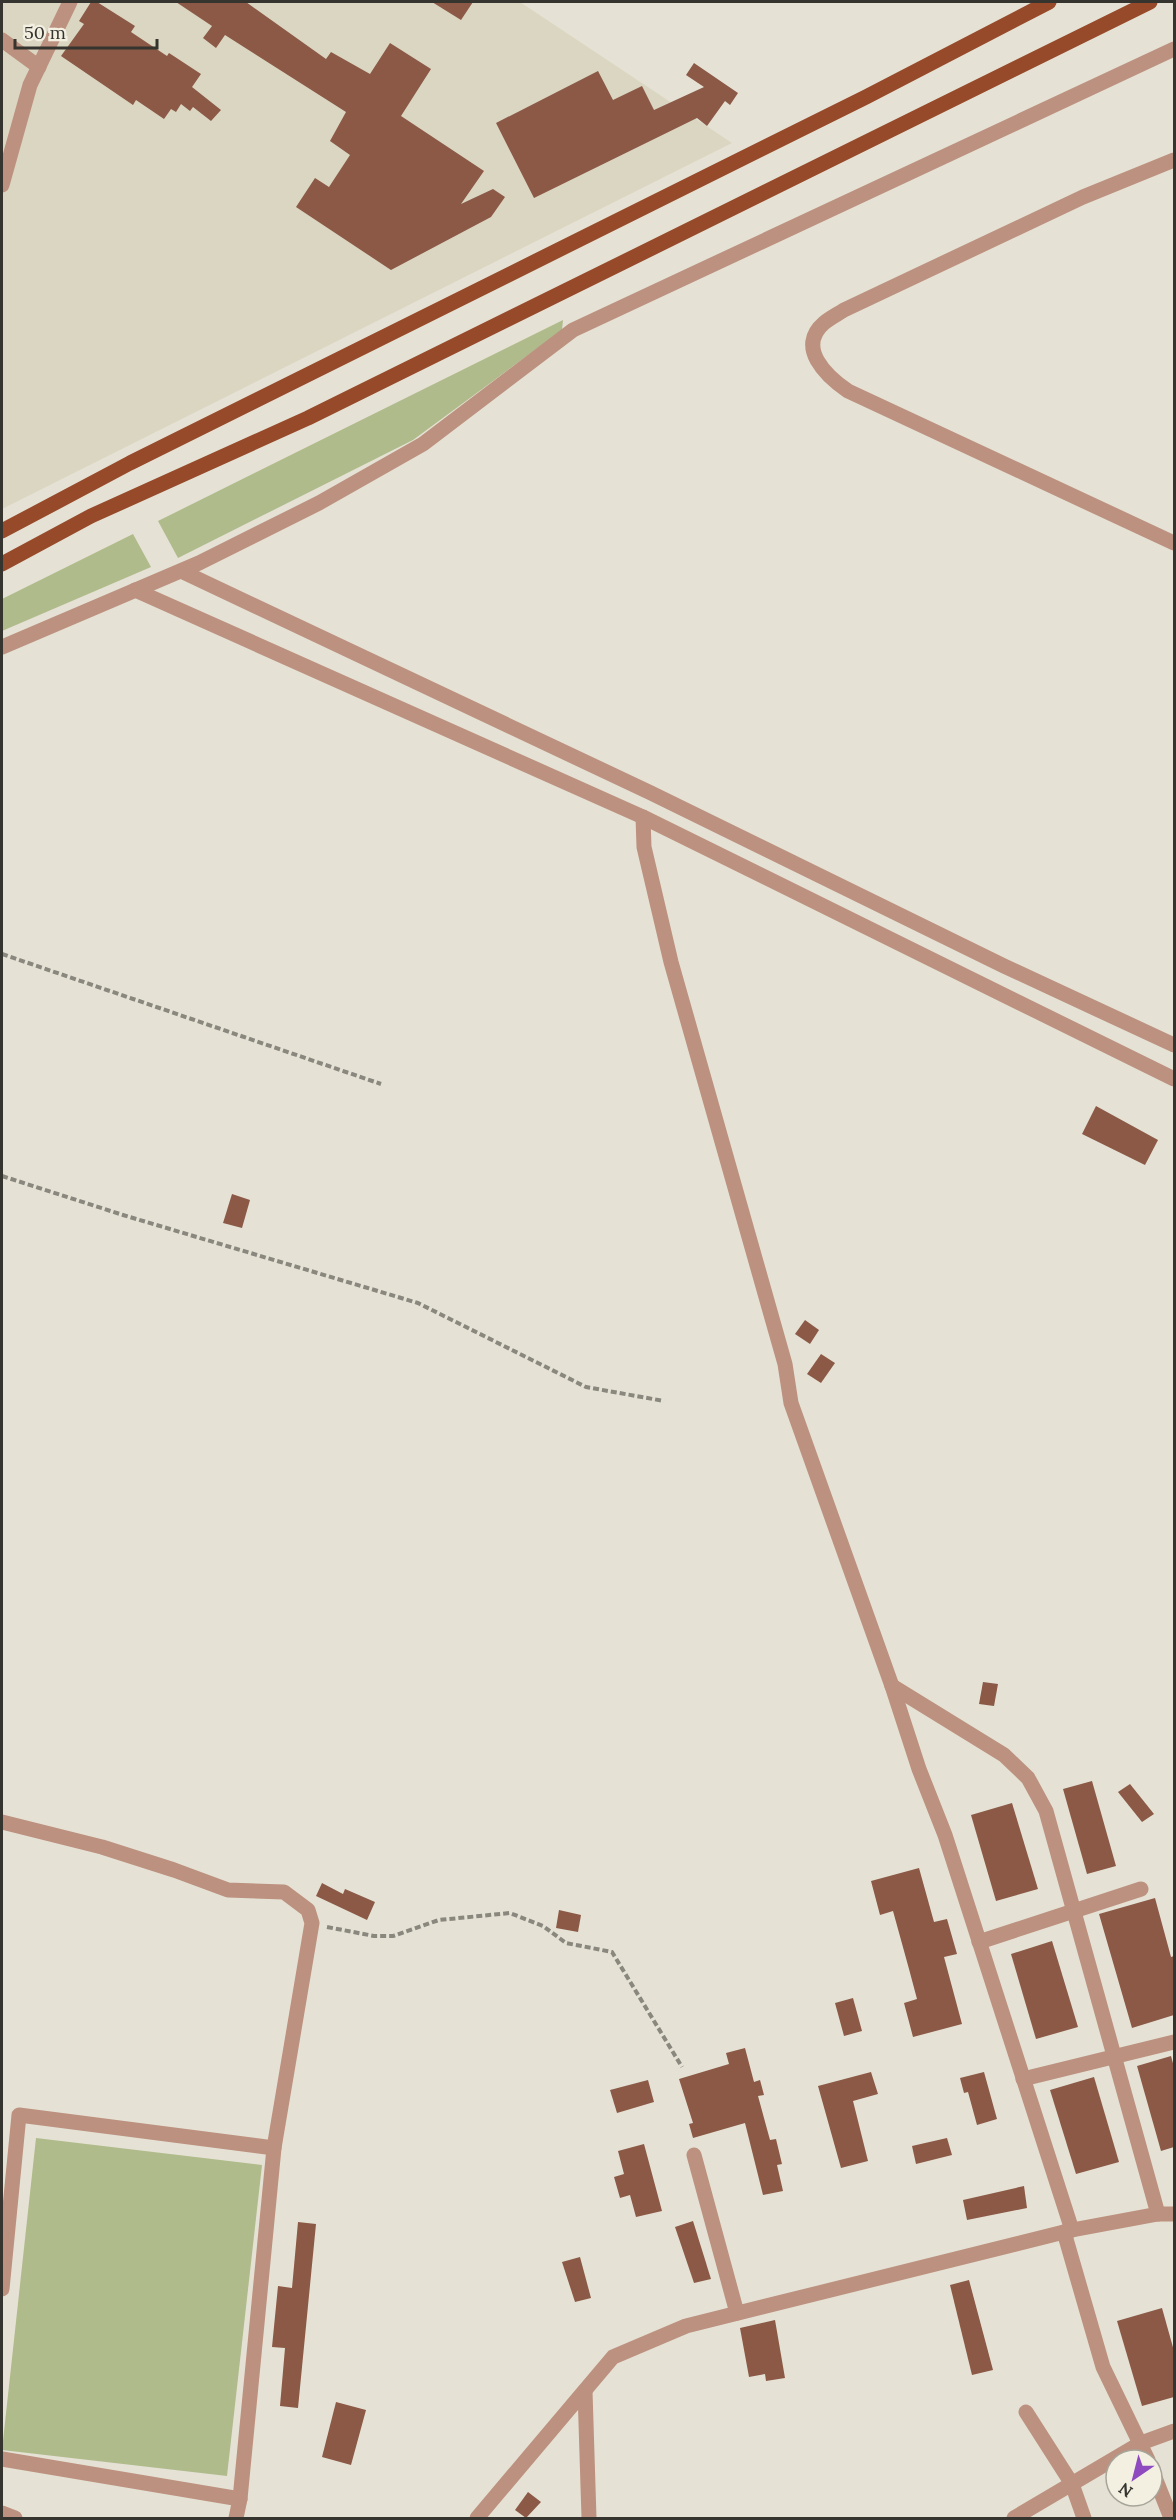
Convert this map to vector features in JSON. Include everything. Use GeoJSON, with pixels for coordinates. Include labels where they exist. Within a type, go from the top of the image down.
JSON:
{"type":"FeatureCollection","features":[{"type":"Feature","properties":{"kind":"main road"},"geometry":{"type":"LineString","coordinates":[[2,531],[130,463],[866,97],[1049,2]]}},
{"type":"Feature","properties":{"kind":"main road"},"geometry":{"type":"LineString","coordinates":[[2,564],[91,516],[308,418],[1150,2]]}},
{"type":"Feature","properties":{"kind":"street"},"geometry":{"type":"LineString","coordinates":[[2,185],[30,85],[69,2]]}},
{"type":"Feature","properties":{"kind":"street"},"geometry":{"type":"LineString","coordinates":[[2,40],[39,67]]}},
{"type":"Feature","properties":{"kind":"street"},"geometry":{"type":"LineString","coordinates":[[2,647],[181,571],[319,503],[423,444],[573,330],[1174,49]]}},
{"type":"Feature","properties":{"kind":"street"},"geometry":{"type":"LineString","coordinates":[[1174,160],[1083,197],[844,310],[824,323],[812,340],[813,354],[822,369],[848,391],[1174,543]]}},
{"type":"Feature","properties":{"kind":"street"},"geometry":{"type":"LineString","coordinates":[[181,571],[651,793],[1004,966],[1174,1045]]}},
{"type":"Feature","properties":{"kind":"street"},"geometry":{"type":"LineString","coordinates":[[135,590],[643,817],[1174,1079]]}},
{"type":"Feature","properties":{"kind":"street"},"geometry":{"type":"LineString","coordinates":[[643,817],[644,847],[671,962],[785,1364],[791,1403],[892,1686],[919,1769],[945,1835],[1023,2079],[1068,2231],[1103,2367],[1143,2448]]}},
{"type":"Feature","properties":{"kind":"street"},"geometry":{"type":"LineString","coordinates":[[892,1686],[1004,1755],[1028,1778],[1046,1811],[1158,2214]]}},
{"type":"Feature","properties":{"kind":"street"},"geometry":{"type":"LineString","coordinates":[[2,1822],[102,1847],[228,1890],[284,1892],[308,1910],[312,1923],[274,2148],[240,2499],[236,2518]]}},
{"type":"Feature","properties":{"kind":"street"},"geometry":{"type":"LineString","coordinates":[[979,1942],[1142,1889]]}},
{"type":"Feature","properties":{"kind":"street"},"geometry":{"type":"LineString","coordinates":[[1023,2079],[1174,2042]]}},
{"type":"Feature","properties":{"kind":"street"},"geometry":{"type":"LineString","coordinates":[[2,2289],[19,2115],[274,2148]]}},
{"type":"Feature","properties":{"kind":"street"},"geometry":{"type":"LineString","coordinates":[[694,2155],[737,2313]]}},
{"type":"Feature","properties":{"kind":"street"},"geometry":{"type":"LineString","coordinates":[[477,2518],[613,2357],[686,2326],[737,2313],[1068,2231],[1158,2214],[1174,2214]]}},
{"type":"Feature","properties":{"kind":"street"},"geometry":{"type":"LineString","coordinates":[[585,2391],[589,2518]]}},
{"type":"Feature","properties":{"kind":"street"},"geometry":{"type":"LineString","coordinates":[[1026,2412],[1072,2484],[1084,2518]]}},
{"type":"Feature","properties":{"kind":"street"},"geometry":{"type":"LineString","coordinates":[[1014,2518],[1141,2443],[1174,2431]]}},
{"type":"Feature","properties":{"kind":"street"},"geometry":{"type":"LineString","coordinates":[[2,2459],[240,2499]]}},
{"type":"Feature","properties":{"kind":"street"},"geometry":{"type":"LineString","coordinates":[[1164,2500],[1171,2518]]}},
{"type":"Feature","properties":{"kind":"street"},"geometry":{"type":"LineString","coordinates":[[2,2513],[15,2518]]}},
{"type":"Feature","properties":{"kind":"path"},"geometry":{"type":"LineString","coordinates":[[2,954],[381,1084]]}},
{"type":"Feature","properties":{"kind":"path"},"geometry":{"type":"LineString","coordinates":[[2,1176],[123,1215],[418,1303],[586,1387],[664,1401]]}},
{"type":"Feature","properties":{"kind":"path"},"geometry":{"type":"LineString","coordinates":[[312,1923],[348,1933],[393,1936],[439,1920],[510,1913],[543,1926],[566,1943],[612,1952],[682,2067]]}},
{"type":"Feature","properties":{"kind":"shaded area"},"geometry":{"type":"Polygon","coordinates":[[[2,2],[520,2],[732,143],[2,509],[2,2]]]}},
{"type":"Feature","properties":{"kind":"green space"},"geometry":{"type":"Polygon","coordinates":[[[563,320],[562,330],[413,440],[178,558],[158,521],[563,320]]]}},
{"type":"Feature","properties":{"kind":"green space"},"geometry":{"type":"Polygon","coordinates":[[[133,534],[151,567],[2,631],[2,599],[133,534]]]}},
{"type":"Feature","properties":{"kind":"green space"},"geometry":{"type":"Polygon","coordinates":[[[36,2138],[262,2165],[227,2476],[2,2450],[36,2138]]]}},
{"type":"Feature","properties":{"kind":"building"},"geometry":{"type":"Polygon","coordinates":[[[91,2],[97,2],[135,26],[131,32],[167,56],[169,53],[201,74],[192,87],[221,110],[211,121],[193,107],[190,111],[181,104],[176,112],[171,109],[164,119],[136,100],[133,105],[61,56],[84,24],[79,21],[91,2]]]}},
{"type":"Feature","properties":{"kind":"building"},"geometry":{"type":"Polygon","coordinates":[[[176,2],[246,2],[326,59],[331,52],[370,74],[390,43],[431,69],[401,116],[484,171],[461,204],[493,189],[505,197],[491,217],[391,270],[296,207],[315,178],[329,187],[350,155],[330,141],[346,112],[225,35],[216,48],[203,38],[212,26],[176,2]]]}},
{"type":"Feature","properties":{"kind":"building"},"geometry":{"type":"Polygon","coordinates":[[[432,2],[473,2],[461,20],[432,2]]]}},
{"type":"Feature","properties":{"kind":"building"},"geometry":{"type":"Polygon","coordinates":[[[694,63],[738,93],[730,105],[725,101],[707,126],[697,118],[534,198],[496,123],[598,71],[613,100],[642,86],[654,110],[704,87],[686,75],[694,63]]]}},
{"type":"Feature","properties":{"kind":"building"},"geometry":{"type":"Polygon","coordinates":[[[1096,1106],[1158,1140],[1145,1165],[1082,1134],[1096,1106]]]}},
{"type":"Feature","properties":{"kind":"building"},"geometry":{"type":"Polygon","coordinates":[[[232,1194],[250,1200],[242,1228],[223,1223],[232,1194]]]}},
{"type":"Feature","properties":{"kind":"building"},"geometry":{"type":"Polygon","coordinates":[[[805,1320],[819,1330],[810,1344],[795,1334],[805,1320]]]}},
{"type":"Feature","properties":{"kind":"building"},"geometry":{"type":"Polygon","coordinates":[[[821,1354],[835,1363],[821,1383],[807,1374],[821,1354]]]}},
{"type":"Feature","properties":{"kind":"building"},"geometry":{"type":"Polygon","coordinates":[[[983,1682],[998,1684],[994,1706],[979,1704],[983,1682]]]}},
{"type":"Feature","properties":{"kind":"building"},"geometry":{"type":"Polygon","coordinates":[[[1092,1781],[1116,1866],[1087,1874],[1063,1789],[1092,1781]]]}},
{"type":"Feature","properties":{"kind":"building"},"geometry":{"type":"Polygon","coordinates":[[[1130,1784],[1154,1814],[1142,1822],[1118,1792],[1130,1784]]]}},
{"type":"Feature","properties":{"kind":"building"},"geometry":{"type":"Polygon","coordinates":[[[1012,1803],[1038,1889],[996,1901],[971,1815],[1012,1803]]]}},
{"type":"Feature","properties":{"kind":"building"},"geometry":{"type":"Polygon","coordinates":[[[919,1868],[934,1922],[947,1919],[957,1954],[944,1957],[962,2024],[913,2037],[904,2003],[917,1999],[909,1969],[893,1911],[880,1915],[871,1881],[919,1868]]]}},
{"type":"Feature","properties":{"kind":"building"},"geometry":{"type":"Polygon","coordinates":[[[322,1883],[343,1894],[345,1889],[375,1902],[367,1920],[316,1896],[322,1883]]]}},
{"type":"Feature","properties":{"kind":"building"},"geometry":{"type":"Polygon","coordinates":[[[1155,1898],[1171,1957],[1174,1956],[1174,2015],[1132,2028],[1099,1914],[1155,1898]]]}},
{"type":"Feature","properties":{"kind":"building"},"geometry":{"type":"Polygon","coordinates":[[[559,1910],[581,1915],[578,1932],[556,1928],[559,1910]]]}},
{"type":"Feature","properties":{"kind":"building"},"geometry":{"type":"Polygon","coordinates":[[[1052,1941],[1078,2027],[1036,2039],[1011,1954],[1052,1941]]]}},
{"type":"Feature","properties":{"kind":"building"},"geometry":{"type":"Polygon","coordinates":[[[853,1998],[862,2031],[844,2036],[835,2003],[853,1998]]]}},
{"type":"Feature","properties":{"kind":"building"},"geometry":{"type":"Polygon","coordinates":[[[745,2048],[754,2082],[760,2080],[764,2095],[758,2096],[770,2140],[776,2139],[782,2164],[777,2165],[783,2191],[763,2195],[745,2123],[693,2138],[689,2124],[693,2123],[679,2079],[729,2064],[726,2053],[745,2048]]]}},
{"type":"Feature","properties":{"kind":"building"},"geometry":{"type":"Polygon","coordinates":[[[1171,2056],[1174,2067],[1174,2147],[1161,2151],[1137,2066],[1171,2056]]]}},
{"type":"Feature","properties":{"kind":"building"},"geometry":{"type":"Polygon","coordinates":[[[871,2072],[878,2094],[853,2101],[868,2161],[841,2168],[818,2086],[871,2072]]]}},
{"type":"Feature","properties":{"kind":"building"},"geometry":{"type":"Polygon","coordinates":[[[984,2072],[997,2119],[977,2125],[968,2092],[964,2093],[960,2078],[984,2072]]]}},
{"type":"Feature","properties":{"kind":"building"},"geometry":{"type":"Polygon","coordinates":[[[1094,2077],[1119,2162],[1076,2174],[1050,2090],[1094,2077]]]}},
{"type":"Feature","properties":{"kind":"building"},"geometry":{"type":"Polygon","coordinates":[[[648,2080],[654,2102],[617,2113],[610,2090],[648,2080]]]}},
{"type":"Feature","properties":{"kind":"building"},"geometry":{"type":"Polygon","coordinates":[[[947,2138],[952,2155],[916,2164],[912,2146],[947,2138]]]}},
{"type":"Feature","properties":{"kind":"building"},"geometry":{"type":"Polygon","coordinates":[[[644,2144],[662,2211],[636,2217],[630,2195],[620,2198],[614,2177],[624,2174],[618,2151],[644,2144]]]}},
{"type":"Feature","properties":{"kind":"building"},"geometry":{"type":"Polygon","coordinates":[[[1024,2186],[1027,2208],[967,2220],[963,2200],[1024,2186]]]}},
{"type":"Feature","properties":{"kind":"building"},"geometry":{"type":"Polygon","coordinates":[[[693,2221],[711,2279],[694,2283],[675,2227],[693,2221]]]}},
{"type":"Feature","properties":{"kind":"building"},"geometry":{"type":"Polygon","coordinates":[[[298,2222],[316,2224],[298,2408],[280,2406],[285,2348],[272,2347],[278,2286],[292,2288],[298,2222]]]}},
{"type":"Feature","properties":{"kind":"building"},"geometry":{"type":"Polygon","coordinates":[[[580,2257],[591,2298],[575,2302],[562,2262],[580,2257]]]}},
{"type":"Feature","properties":{"kind":"building"},"geometry":{"type":"Polygon","coordinates":[[[969,2280],[993,2370],[972,2375],[950,2285],[969,2280]]]}},
{"type":"Feature","properties":{"kind":"building"},"geometry":{"type":"Polygon","coordinates":[[[1162,2308],[1174,2351],[1174,2397],[1142,2406],[1117,2321],[1162,2308]]]}},
{"type":"Feature","properties":{"kind":"building"},"geometry":{"type":"Polygon","coordinates":[[[775,2320],[785,2378],[766,2381],[765,2374],[749,2377],[740,2328],[775,2320]]]}},
{"type":"Feature","properties":{"kind":"building"},"geometry":{"type":"Polygon","coordinates":[[[336,2402],[366,2410],[351,2465],[322,2457],[336,2402]]]}},
{"type":"Feature","properties":{"kind":"building"},"geometry":{"type":"Polygon","coordinates":[[[528,2492],[541,2502],[526,2518],[515,2510],[528,2492]]]}}]}
